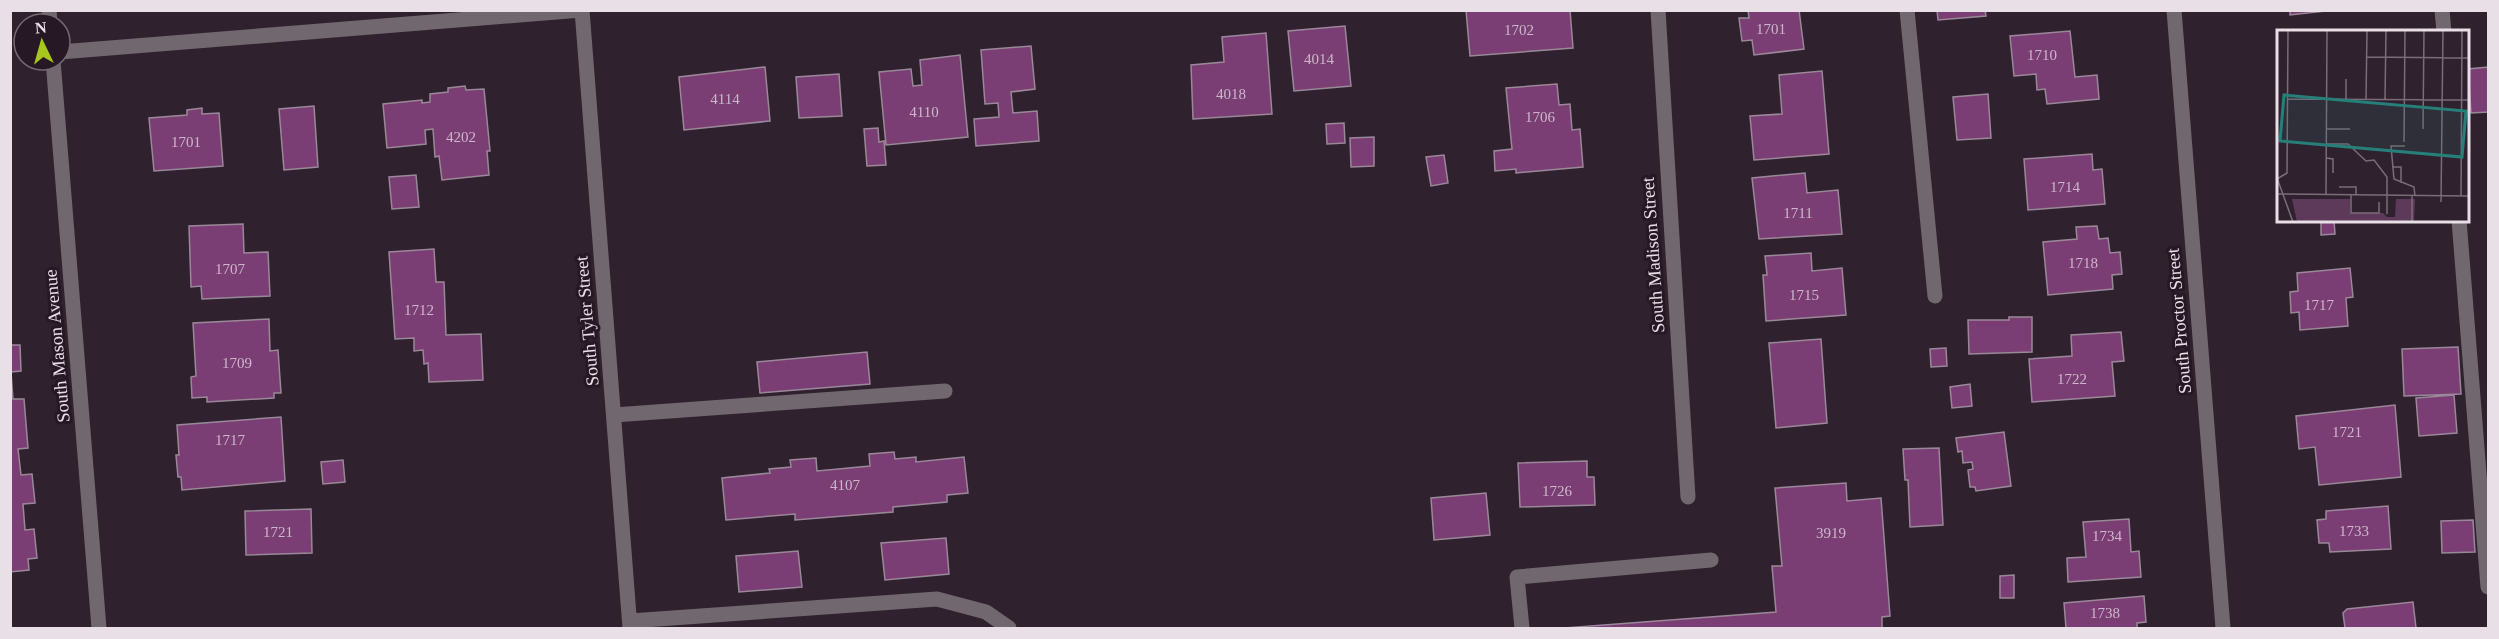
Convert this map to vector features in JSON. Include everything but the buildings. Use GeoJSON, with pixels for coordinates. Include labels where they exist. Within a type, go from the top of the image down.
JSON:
{"type":"FeatureCollection","features":[{"type":"Feature","properties":{"kind":"street"},"geometry":{"type":"LineString","coordinates":[[72,51],[581,10]]}},
{"type":"Feature","properties":{"kind":"street","name":"South Tyler Street"},"geometry":{"type":"LineString","coordinates":[[581,10],[630,625]]}},
{"type":"Feature","properties":{"kind":"street","name":"South Madison Street"},"geometry":{"type":"LineString","coordinates":[[1658,10],[1688,497]]}},
{"type":"Feature","properties":{"kind":"street"},"geometry":{"type":"LineString","coordinates":[[1907,10],[1935,296]]}},
{"type":"Feature","properties":{"kind":"street","name":"South Proctor Street"},"geometry":{"type":"LineString","coordinates":[[2174,10],[2223,628]]}},
{"type":"Feature","properties":{"kind":"street"},"geometry":{"type":"LineString","coordinates":[[2442,10],[2444,30]]}},
{"type":"Feature","properties":{"kind":"street","name":"South Mason Avenue"},"geometry":{"type":"LineString","coordinates":[[54,72],[99,628]]}},
{"type":"Feature","properties":{"kind":"street"},"geometry":{"type":"LineString","coordinates":[[2459,222],[2488,587]]}},
{"type":"Feature","properties":{"kind":"street"},"geometry":{"type":"LineString","coordinates":[[614,415],[945,391]]}},
{"type":"Feature","properties":{"kind":"street"},"geometry":{"type":"LineString","coordinates":[[1522,628],[1517,577],[1711,560]]}},
{"type":"Feature","properties":{"kind":"street"},"geometry":{"type":"LineString","coordinates":[[630,625],[937,599],[986,612],[1009,628]]}}]}
